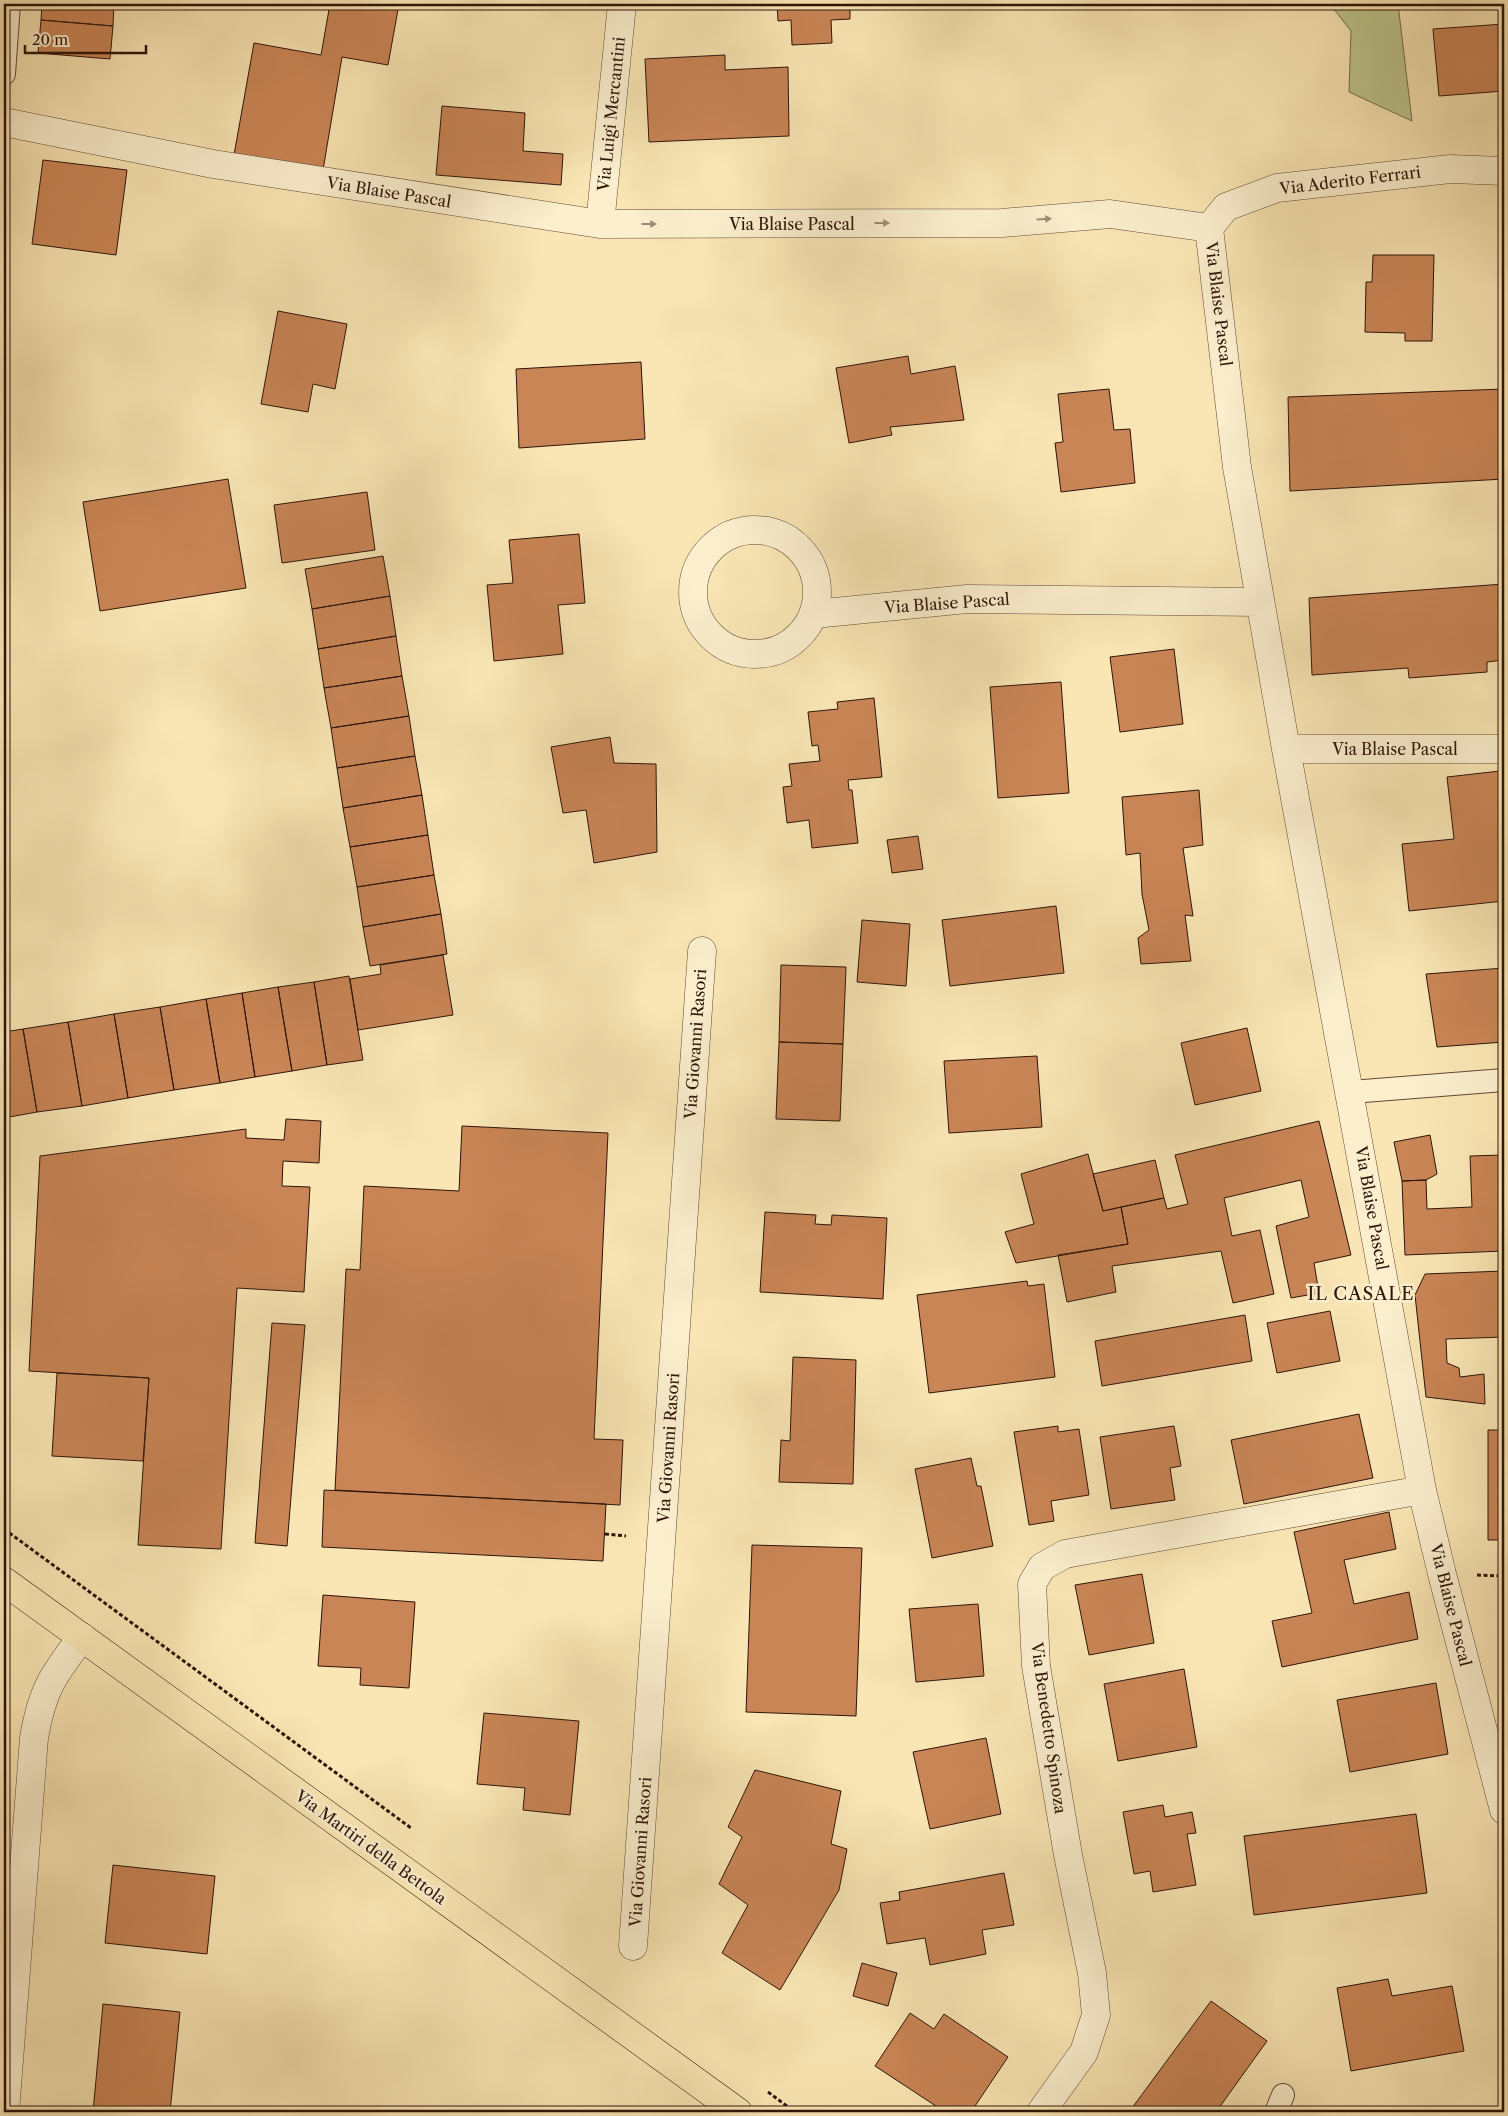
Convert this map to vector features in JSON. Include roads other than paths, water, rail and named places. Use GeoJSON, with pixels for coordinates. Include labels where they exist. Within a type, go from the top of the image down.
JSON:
{"type":"FeatureCollection","features":[{"type":"Feature","properties":{"kind":"main road","name":"Via Martiri della Bettola"},"geometry":{"type":"LineString","coordinates":[[4,1580],[738,2112]]}},
{"type":"Feature","properties":{"kind":"street","name":"Via Luigi Mercantini"},"geometry":{"type":"LineString","coordinates":[[600,224],[622,4]]}},
{"type":"Feature","properties":{"kind":"street","name":"Via Blaise Pascal"},"geometry":{"type":"LineString","coordinates":[[4,122],[213,164],[600,224],[1002,223],[1110,214],[1209,228],[1237,467],[1286,749],[1351,1092],[1422,1490],[1504,1810]]}},
{"type":"Feature","properties":{"kind":"street","name":"Via Aderito Ferrari"},"geometry":{"type":"LineString","coordinates":[[1209,228],[1226,207],[1277,188],[1450,169],[1504,171]]}},
{"type":"Feature","properties":{"kind":"street"},"geometry":{"type":"LineString","coordinates":[[757,529],[776,533],[794,543],[807,557],[815,575],[817,595],[814,614],[802,633],[786,647],[765,654],[743,654],[723,646],[706,632],[695,613],[692,592],[696,570],[705,553],[720,539],[738,531],[757,529]]}},
{"type":"Feature","properties":{"kind":"street","name":"Via Blaise Pascal"},"geometry":{"type":"LineString","coordinates":[[814,614],[966,599],[1260,602]]}},
{"type":"Feature","properties":{"kind":"street","name":"Via Blaise Pascal"},"geometry":{"type":"LineString","coordinates":[[1286,749],[1504,750]]}},
{"type":"Feature","properties":{"kind":"street","name":"Via Giovanni Rasori"},"geometry":{"type":"LineString","coordinates":[[634,1946],[702,951]]}},
{"type":"Feature","properties":{"kind":"street","name":"Via Benedetto Spinoza"},"geometry":{"type":"LineString","coordinates":[[1041,2112],[1084,2052],[1096,2015],[1092,1973],[1068,1855],[1036,1666],[1032,1584],[1042,1567],[1065,1554],[1422,1490]]}},
{"type":"Feature","properties":{"kind":"street"},"geometry":{"type":"LineString","coordinates":[[5,2112],[34,1738],[45,1692],[59,1666],[82,1637]]}},
{"type":"Feature","properties":{"kind":"lane"},"geometry":{"type":"LineString","coordinates":[[4,74],[9,4]]}},
{"type":"Feature","properties":{"kind":"lane"},"geometry":{"type":"LineString","coordinates":[[1351,1092],[1504,1080]]}},
{"type":"Feature","properties":{"kind":"district","name":"IL CASALE"},"geometry":{"type":"Point","coordinates":[1361,1294]}}]}
